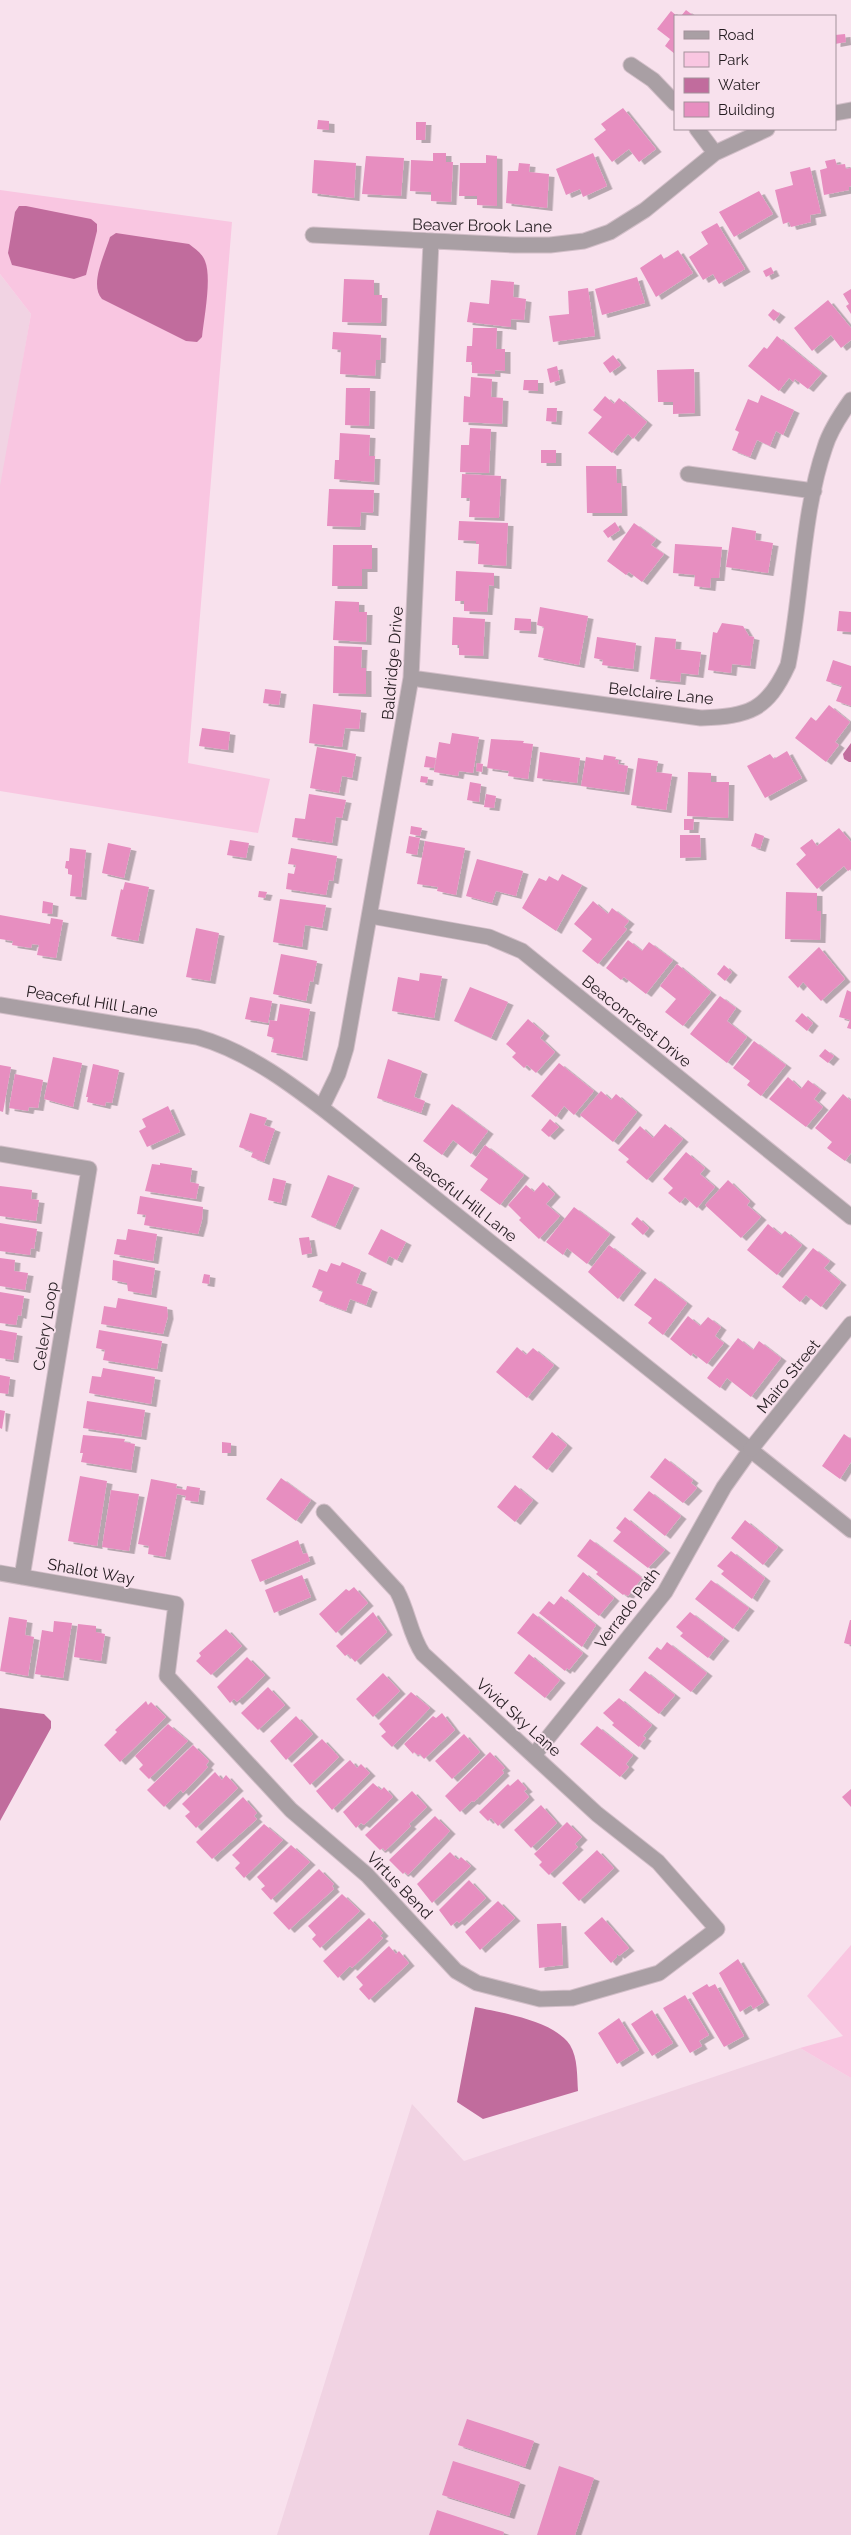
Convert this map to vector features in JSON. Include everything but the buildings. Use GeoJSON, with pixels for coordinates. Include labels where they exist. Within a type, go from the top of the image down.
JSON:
{"type":"FeatureCollection","features":[{"type":"Feature","properties":{"kind":"street"},"geometry":{"type":"LineString","coordinates":[[631,65],[653,80],[674,102]]}},
{"type":"Feature","properties":{"kind":"street"},"geometry":{"type":"LineString","coordinates":[[836,113],[851,110]]}},
{"type":"Feature","properties":{"kind":"street"},"geometry":{"type":"LineString","coordinates":[[698,130],[714,153]]}},
{"type":"Feature","properties":{"kind":"street","name":"Beaver Brook Lane"},"geometry":{"type":"LineString","coordinates":[[313,235],[431,242],[550,245],[584,241],[610,232],[645,210],[714,153],[765,130]]}},
{"type":"Feature","properties":{"kind":"street","name":"Baldridge Drive"},"geometry":{"type":"LineString","coordinates":[[322,1107],[338,1074],[346,1048],[411,678],[431,242]]}},
{"type":"Feature","properties":{"kind":"street","name":"Belclaire Lane"},"geometry":{"type":"LineString","coordinates":[[411,678],[702,718],[728,717],[753,710],[769,699],[780,683],[788,665],[814,491],[825,446],[835,424],[851,400]]}},
{"type":"Feature","properties":{"kind":"street"},"geometry":{"type":"LineString","coordinates":[[688,474],[814,491]]}},
{"type":"Feature","properties":{"kind":"street","name":"Beaconcrest Drive"},"geometry":{"type":"LineString","coordinates":[[370,916],[489,937],[522,952],[851,1217]]}},
{"type":"Feature","properties":{"kind":"street","name":"Peaceful Hill Lane"},"geometry":{"type":"LineString","coordinates":[[0,1005],[170,1031],[217,1042],[257,1064],[322,1107],[851,1530]]}},
{"type":"Feature","properties":{"kind":"street","name":"Celery Loop"},"geometry":{"type":"LineString","coordinates":[[0,1154],[88,1169],[22,1577]]}},
{"type":"Feature","properties":{"kind":"street","name":"Mairo Street"},"geometry":{"type":"LineString","coordinates":[[751,1449],[851,1324]]}},
{"type":"Feature","properties":{"kind":"street","name":"Verrado Path"},"geometry":{"type":"LineString","coordinates":[[534,1754],[665,1592],[724,1486],[751,1449]]}},
{"type":"Feature","properties":{"kind":"street","name":"Vivid Sky Lane"},"geometry":{"type":"LineString","coordinates":[[324,1512],[397,1591],[404,1602],[416,1643],[423,1654],[534,1754],[597,1814],[658,1862],[717,1929]]}},
{"type":"Feature","properties":{"kind":"street","name":"Shallot Way"},"geometry":{"type":"LineString","coordinates":[[0,1573],[176,1604]]}},
{"type":"Feature","properties":{"kind":"street","name":"Virtus Bend"},"geometry":{"type":"LineString","coordinates":[[176,1604],[166,1676],[291,1810],[367,1875],[456,1971],[467,1978],[477,1983],[540,1999],[572,1998],[659,1973],[717,1929]]}},
{"type":"Feature","properties":{"kind":"shaded area"},"geometry":{"type":"Polygon","coordinates":[[[0,274],[31,314],[1,487],[0,486],[0,274]]]}},
{"type":"Feature","properties":{"kind":"shaded area"},"geometry":{"type":"Polygon","coordinates":[[[800,2048],[851,2078],[851,2535],[277,2535],[412,2104],[464,2161],[800,2048]]]}},
{"type":"Feature","properties":{"kind":"green space"},"geometry":{"type":"Polygon","coordinates":[[[0,190],[232,222],[188,763],[270,779],[258,833],[0,791],[0,486],[31,314],[0,274],[0,190]]]}},
{"type":"Feature","properties":{"kind":"green space"},"geometry":{"type":"Polygon","coordinates":[[[851,1945],[851,2078],[800,2048],[843,2036],[807,1996],[851,1945]]]}},
{"type":"Feature","properties":{"kind":"water"},"geometry":{"type":"Polygon","coordinates":[[[19,206],[91,219],[97,224],[86,275],[74,279],[12,265],[8,253],[15,212],[19,206]]]}},
{"type":"Feature","properties":{"kind":"water"},"geometry":{"type":"Polygon","coordinates":[[[116,233],[189,244],[202,256],[207,268],[208,288],[202,337],[197,342],[186,341],[102,299],[98,293],[97,286],[99,269],[110,237],[116,233]]]}},
{"type":"Feature","properties":{"kind":"water"},"geometry":{"type":"Polygon","coordinates":[[[851,743],[851,762],[849,762],[844,759],[843,754],[851,743]]]}},
{"type":"Feature","properties":{"kind":"water"},"geometry":{"type":"Polygon","coordinates":[[[0,1708],[44,1714],[51,1721],[51,1728],[0,1821],[0,1708]]]}},
{"type":"Feature","properties":{"kind":"water"},"geometry":{"type":"Polygon","coordinates":[[[475,2007],[526,2019],[552,2029],[562,2036],[573,2050],[577,2068],[578,2091],[483,2119],[457,2102],[475,2007]]]}}]}
